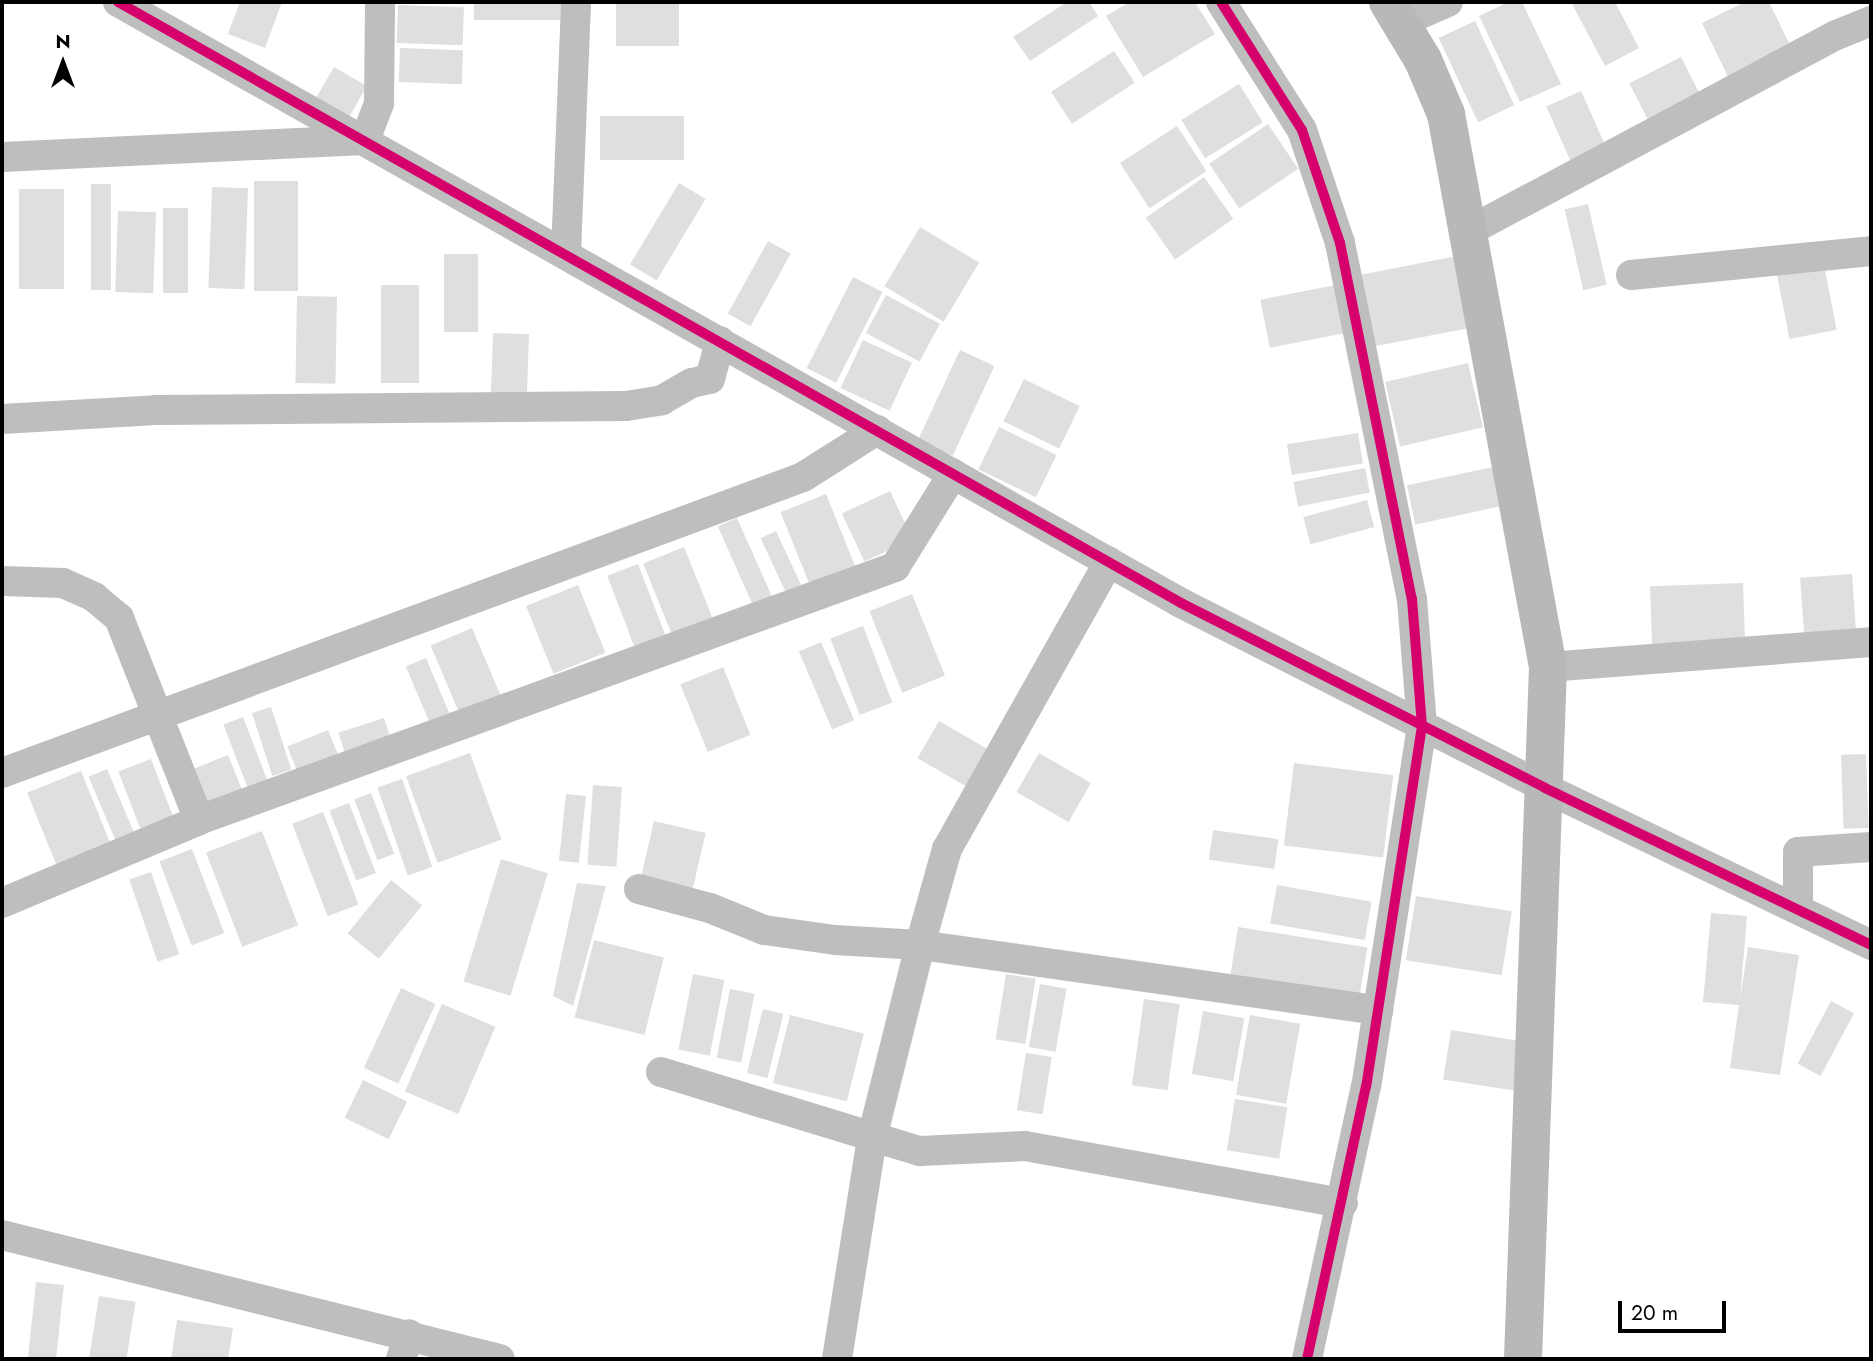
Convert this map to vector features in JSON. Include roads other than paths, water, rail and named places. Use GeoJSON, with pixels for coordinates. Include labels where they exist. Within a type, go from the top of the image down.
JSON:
{"type":"FeatureCollection","features":[{"type":"Feature","properties":{"kind":"street"},"geometry":{"type":"LineString","coordinates":[[118,2],[1181,603],[1545,788],[1871,945]]}},
{"type":"Feature","properties":{"kind":"street"},"geometry":{"type":"LineString","coordinates":[[365,140],[379,103],[380,2]]}},
{"type":"Feature","properties":{"kind":"street"},"geometry":{"type":"LineString","coordinates":[[566,253],[576,2]]}},
{"type":"Feature","properties":{"kind":"street"},"geometry":{"type":"LineString","coordinates":[[1221,2],[1302,130],[1340,243],[1412,598],[1422,726],[1378,1010],[1343,1203],[1307,1359]]}},
{"type":"Feature","properties":{"kind":"street"},"geometry":{"type":"LineString","coordinates":[[1448,2],[1395,12],[1423,60],[1446,114],[1548,667],[1523,1359]]}},
{"type":"Feature","properties":{"kind":"street"},"geometry":{"type":"LineString","coordinates":[[1469,231],[1834,36],[1871,21]]}},
{"type":"Feature","properties":{"kind":"street"},"geometry":{"type":"LineString","coordinates":[[2,157],[365,140]]}},
{"type":"Feature","properties":{"kind":"street"},"geometry":{"type":"LineString","coordinates":[[1631,275],[1871,251]]}},
{"type":"Feature","properties":{"kind":"street"},"geometry":{"type":"LineString","coordinates":[[2,418],[156,411],[626,406],[662,400],[692,383],[710,379],[720,341]]}},
{"type":"Feature","properties":{"kind":"street"},"geometry":{"type":"LineString","coordinates":[[2,774],[803,477],[877,430]]}},
{"type":"Feature","properties":{"kind":"street"},"geometry":{"type":"LineString","coordinates":[[2,903],[199,820],[895,567],[953,474]]}},
{"type":"Feature","properties":{"kind":"street"},"geometry":{"type":"LineString","coordinates":[[837,1359],[872,1138],[919,945],[947,849],[1109,562]]}},
{"type":"Feature","properties":{"kind":"street"},"geometry":{"type":"LineString","coordinates":[[2,581],[63,583],[94,597],[119,618],[199,820]]}},
{"type":"Feature","properties":{"kind":"street"},"geometry":{"type":"LineString","coordinates":[[1548,667],[1871,642]]}},
{"type":"Feature","properties":{"kind":"street"},"geometry":{"type":"LineString","coordinates":[[1798,908],[1798,852],[1871,847]]}},
{"type":"Feature","properties":{"kind":"street"},"geometry":{"type":"LineString","coordinates":[[639,889],[710,908],[764,930],[835,940],[919,945],[1378,1010]]}},
{"type":"Feature","properties":{"kind":"street"},"geometry":{"type":"LineString","coordinates":[[661,1072],[920,1152],[1025,1146],[1343,1203]]}},
{"type":"Feature","properties":{"kind":"street"},"geometry":{"type":"LineString","coordinates":[[2,1235],[405,1347],[500,1359]]}}]}
